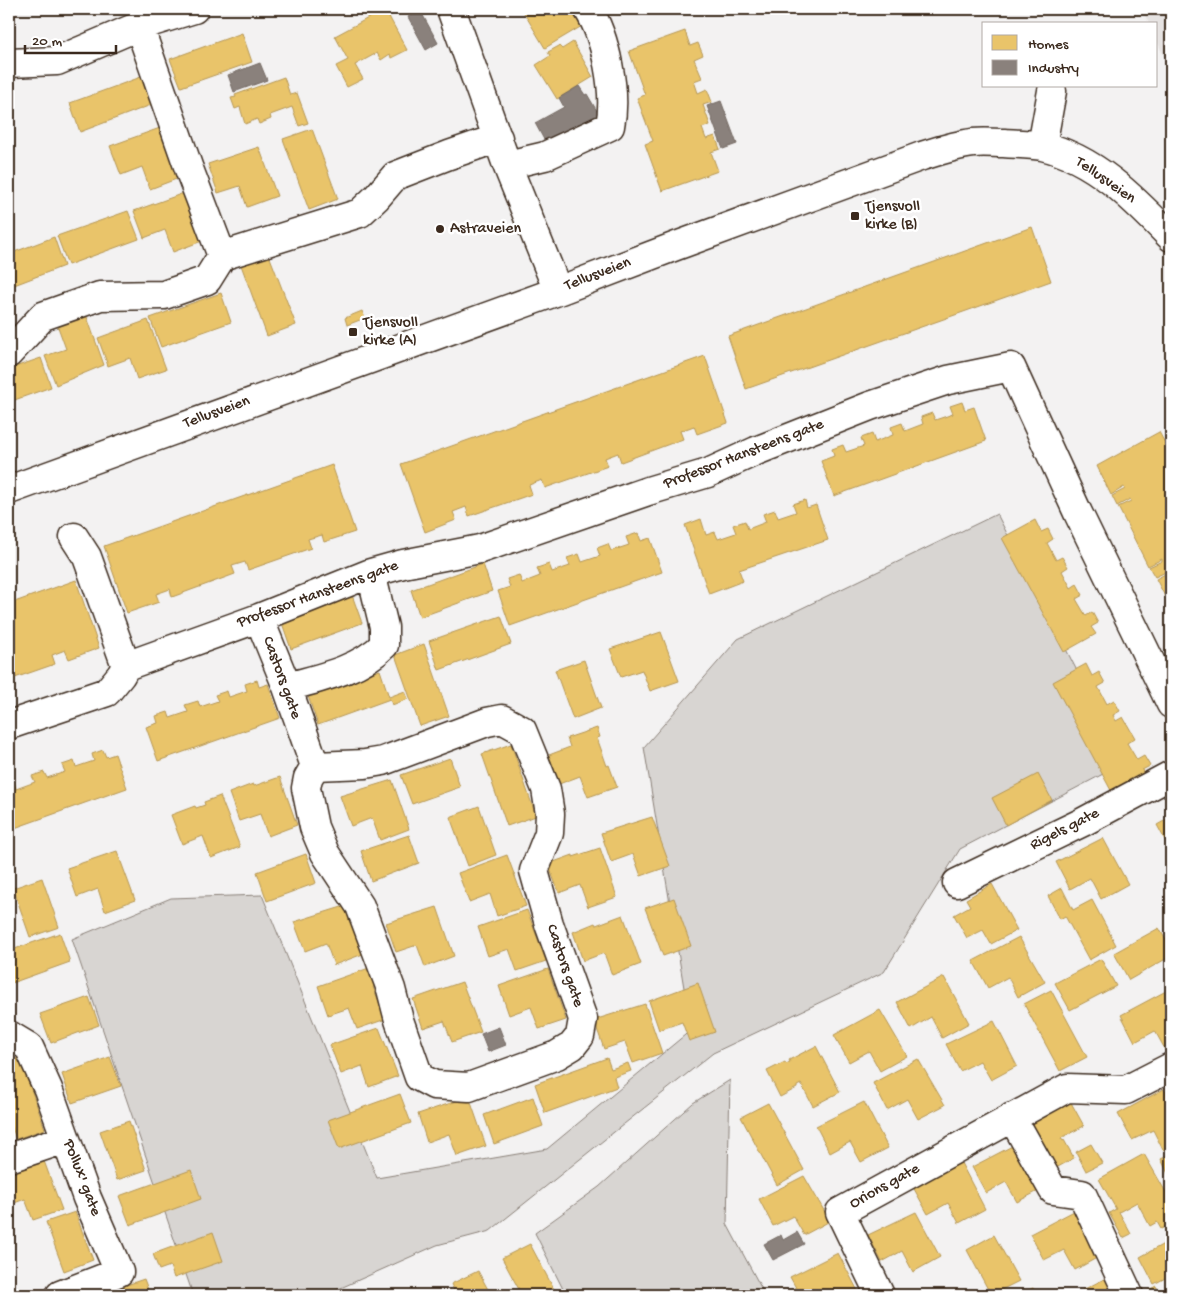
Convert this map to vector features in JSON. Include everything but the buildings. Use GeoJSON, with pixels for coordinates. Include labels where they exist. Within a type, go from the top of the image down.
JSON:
{"type":"FeatureCollection","features":[{"type":"Feature","properties":{"kind":"street"},"geometry":{"type":"LineString","coordinates":[[9,63],[57,61],[139,26],[194,9]]}},
{"type":"Feature","properties":{"kind":"street"},"geometry":{"type":"LineString","coordinates":[[451,9],[507,165],[558,291]]}},
{"type":"Feature","properties":{"kind":"street"},"geometry":{"type":"LineString","coordinates":[[507,165],[545,156],[610,126],[613,112],[607,58],[601,36],[594,18],[588,9]]}},
{"type":"Feature","properties":{"kind":"street"},"geometry":{"type":"LineString","coordinates":[[139,26],[189,169],[222,256]]}},
{"type":"Feature","properties":{"kind":"street"},"geometry":{"type":"LineString","coordinates":[[1042,146],[1052,91]]}},
{"type":"Feature","properties":{"kind":"street"},"geometry":{"type":"LineString","coordinates":[[9,353],[43,316],[100,296],[164,295],[206,280],[222,256],[360,213],[395,176],[449,154],[498,138]]}},
{"type":"Feature","properties":{"kind":"street","name":"Tellusveien"},"geometry":{"type":"LineString","coordinates":[[9,490],[947,148],[973,143],[1020,144],[1042,146],[1069,156],[1113,182],[1134,199],[1171,237]]}},
{"type":"Feature","properties":{"kind":"street","name":"Professor Hansteens gate"},"geometry":{"type":"LineString","coordinates":[[126,666],[258,618],[371,573],[403,564],[480,549],[708,473],[756,451],[879,403],[948,380],[1011,367],[1078,513],[1171,704]]}},
{"type":"Feature","properties":{"kind":"street"},"geometry":{"type":"LineString","coordinates":[[9,725],[107,692],[121,676],[126,666],[87,557],[74,537]]}},
{"type":"Feature","properties":{"kind":"street"},"geometry":{"type":"LineString","coordinates":[[287,687],[334,674],[374,655],[384,645],[384,627],[371,573]]}},
{"type":"Feature","properties":{"kind":"street","name":"Castors gate"},"geometry":{"type":"LineString","coordinates":[[258,618],[287,687],[315,766],[308,778],[306,788],[314,827],[325,853],[360,906],[391,988],[399,1020],[419,1078],[434,1085],[469,1087],[557,1055],[572,1046],[580,1036],[583,1019],[534,871],[549,833],[550,814],[546,789],[522,730],[502,719],[494,720],[468,728],[383,761],[365,764],[315,766]]}},
{"type":"Feature","properties":{"kind":"street","name":"Rigels gate"},"geometry":{"type":"LineString","coordinates":[[957,883],[1082,822],[1171,775]]}},
{"type":"Feature","properties":{"kind":"street","name":"Pollux' gate"},"geometry":{"type":"LineString","coordinates":[[9,1035],[29,1047],[48,1089],[87,1198],[119,1272],[60,1295]]}},
{"type":"Feature","properties":{"kind":"street","name":"Orions gate"},"geometry":{"type":"LineString","coordinates":[[880,1295],[840,1212],[1066,1088],[1126,1090],[1171,1067]]}},
{"type":"Feature","properties":{"kind":"street"},"geometry":{"type":"LineString","coordinates":[[1012,1117],[1053,1190],[1082,1194],[1129,1295]]}},
{"type":"Feature","properties":{"kind":"street"},"geometry":{"type":"LineString","coordinates":[[9,1158],[65,1140]]}},
{"type":"Feature","properties":{"kind":"shaded area"},"geometry":{"type":"Polygon","coordinates":[[[1142,9],[1171,9],[1171,72],[1158,43],[1158,22],[1148,22],[1142,9]]]}},
{"type":"Feature","properties":{"kind":"shaded area"},"geometry":{"type":"Polygon","coordinates":[[[997,514],[1124,763],[960,849],[884,972],[713,1053],[490,1231],[437,1245],[325,1295],[190,1295],[192,1292],[72,939],[171,898],[262,895],[377,1178],[547,1149],[691,1030],[644,747],[738,639],[997,514]]]}},
{"type":"Feature","properties":{"kind":"shaded area"},"geometry":{"type":"Polygon","coordinates":[[[730,1080],[727,1224],[765,1295],[601,1295],[598,1292],[590,1295],[566,1295],[535,1233],[599,1187],[693,1103],[730,1080]]]}},
{"type":"Feature","properties":{"kind":"place","name":"Tjensvoll kirke (B)"},"geometry":{"type":"Point","coordinates":[855,216]}},
{"type":"Feature","properties":{"kind":"place","name":"Astraveien"},"geometry":{"type":"Point","coordinates":[440,229]}},
{"type":"Feature","properties":{"kind":"place","name":"Tjensvoll kirke (A)"},"geometry":{"type":"Point","coordinates":[353,332]}}]}
